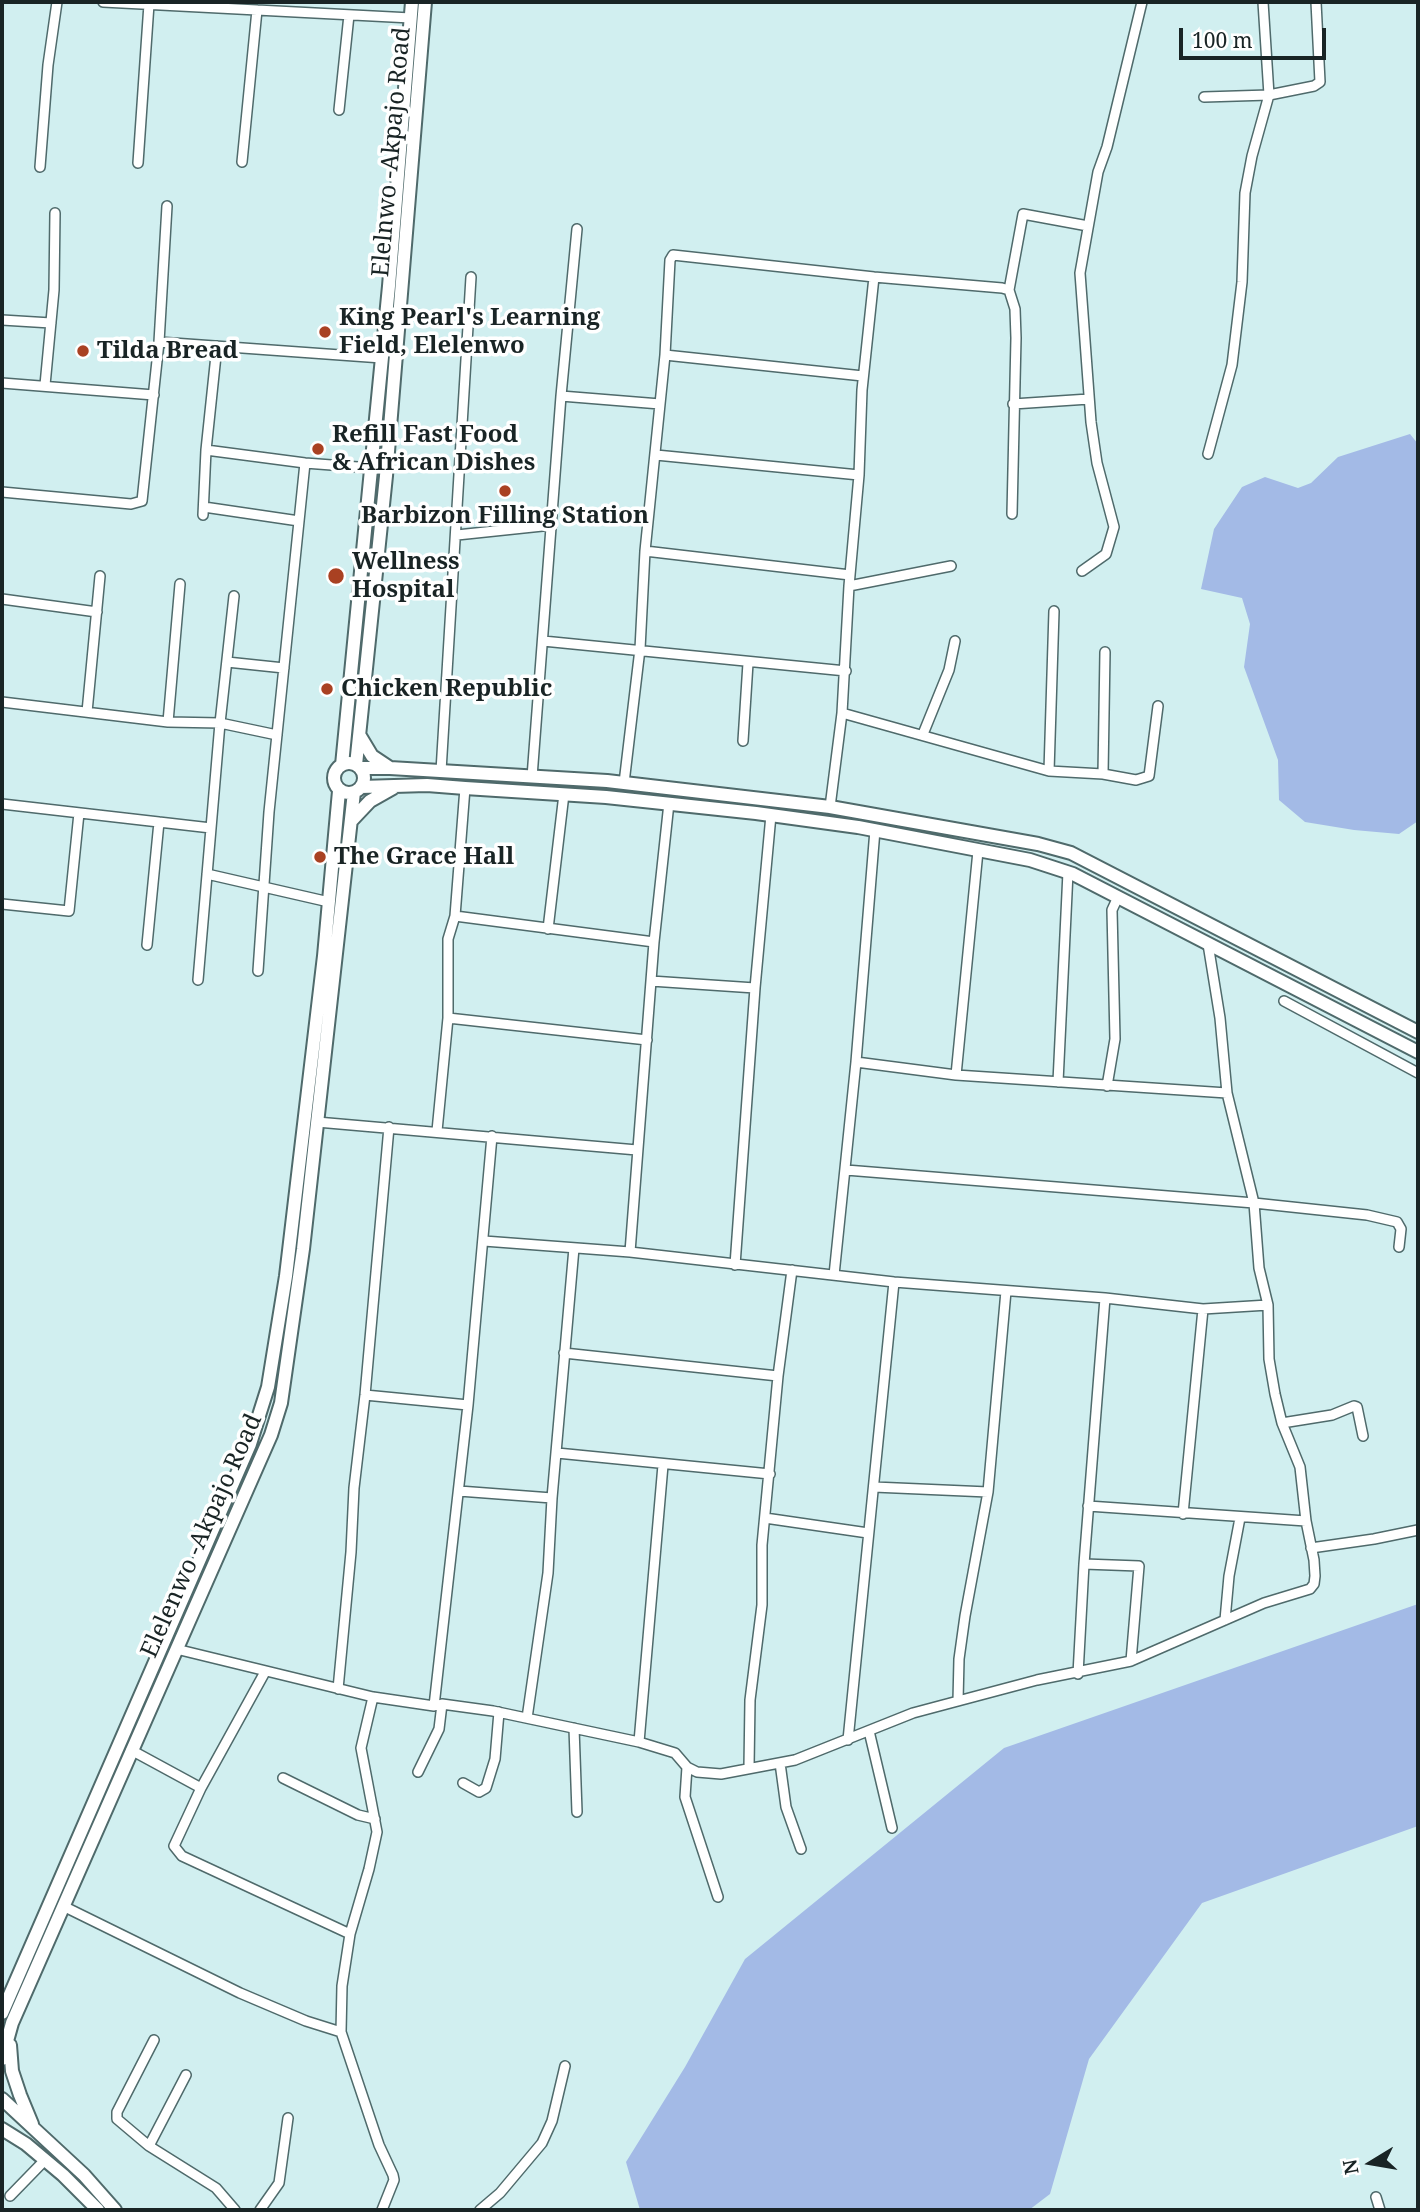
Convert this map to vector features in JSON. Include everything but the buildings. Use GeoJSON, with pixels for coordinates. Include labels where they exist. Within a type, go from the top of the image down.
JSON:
{"type":"FeatureCollection","features":[{"type":"Feature","properties":{"kind":"main road"},"geometry":{"type":"LineString","coordinates":[[412,2],[382,358],[342,765],[334,777],[339,791],[348,793],[397,787],[465,788],[669,803],[875,830],[1030,860],[1068,872],[1418,1052]]}},
{"type":"Feature","properties":{"kind":"main road","name":"Elelnwo -Akpajo Road"},"geometry":{"type":"LineString","coordinates":[[358,767],[387,462],[425,2]]}},
{"type":"Feature","properties":{"kind":"main road"},"geometry":{"type":"LineString","coordinates":[[360,736],[372,756],[390,768]]}},
{"type":"Feature","properties":{"kind":"main road"},"geometry":{"type":"LineString","coordinates":[[342,765],[624,783],[830,807],[1038,844],[1071,853],[1418,1032]]}},
{"type":"Feature","properties":{"kind":"main road"},"geometry":{"type":"LineString","coordinates":[[358,767],[364,778],[358,790]]}},
{"type":"Feature","properties":{"kind":"main road"},"geometry":{"type":"LineString","coordinates":[[352,820],[376,796],[397,787]]}},
{"type":"Feature","properties":{"kind":"main road","name":"Elelenwo -Akpajo Road"},"geometry":{"type":"LineString","coordinates":[[2,2059],[12,2023],[271,1435],[281,1403],[302,1262],[352,820],[358,790]]}},
{"type":"Feature","properties":{"kind":"main road","name":"Elelenwo -Akpajo Road"},"geometry":{"type":"LineString","coordinates":[[2,2013],[6,1991],[250,1444],[268,1387],[286,1276],[329,902],[339,791]]}},
{"type":"Feature","properties":{"kind":"main road"},"geometry":{"type":"LineString","coordinates":[[12,2023],[9,2050],[12,2071],[36,2131]]}},
{"type":"Feature","properties":{"kind":"main road"},"geometry":{"type":"LineString","coordinates":[[2,2098],[84,2175],[116,2210]]}},
{"type":"Feature","properties":{"kind":"main road"},"geometry":{"type":"LineString","coordinates":[[2,2129],[45,2160],[97,2210]]}},
{"type":"Feature","properties":{"kind":"main road"},"geometry":{"type":"LineString","coordinates":[[2,2141],[26,2144]]}},
{"type":"Feature","properties":{"kind":"street"},"geometry":{"type":"LineString","coordinates":[[40,167],[48,65],[57,2]]}},
{"type":"Feature","properties":{"kind":"street"},"geometry":{"type":"LineString","coordinates":[[103,2],[411,18]]}},
{"type":"Feature","properties":{"kind":"street"},"geometry":{"type":"LineString","coordinates":[[1082,571],[1106,554],[1114,527],[1097,463],[1089,399],[1080,273],[1098,173],[1107,147],[1142,2]]}},
{"type":"Feature","properties":{"kind":"street"},"geometry":{"type":"LineString","coordinates":[[1208,454],[1232,365],[1242,282],[1245,193],[1269,95],[1264,2]]}},
{"type":"Feature","properties":{"kind":"street"},"geometry":{"type":"LineString","coordinates":[[1204,97],[1269,95],[1314,86],[1320,82],[1316,2]]}},
{"type":"Feature","properties":{"kind":"street"},"geometry":{"type":"LineString","coordinates":[[138,163],[149,4]]}},
{"type":"Feature","properties":{"kind":"street"},"geometry":{"type":"LineString","coordinates":[[242,162],[257,10]]}},
{"type":"Feature","properties":{"kind":"street"},"geometry":{"type":"LineString","coordinates":[[339,110],[349,15]]}},
{"type":"Feature","properties":{"kind":"street"},"geometry":{"type":"LineString","coordinates":[[2,492],[131,504],[142,501],[159,342],[167,206]]}},
{"type":"Feature","properties":{"kind":"street"},"geometry":{"type":"LineString","coordinates":[[45,386],[51,323],[55,213]]}},
{"type":"Feature","properties":{"kind":"street"},"geometry":{"type":"LineString","coordinates":[[1012,514],[1016,338],[1014,309],[1009,290],[1023,214],[1088,226]]}},
{"type":"Feature","properties":{"kind":"street"},"geometry":{"type":"LineString","coordinates":[[532,777],[561,396],[577,229]]}},
{"type":"Feature","properties":{"kind":"street"},"geometry":{"type":"LineString","coordinates":[[624,783],[640,649],[645,551],[666,355],[670,260],[673,255],[1009,290]]}},
{"type":"Feature","properties":{"kind":"street"},"geometry":{"type":"LineString","coordinates":[[440,771],[457,535],[471,277]]}},
{"type":"Feature","properties":{"kind":"street"},"geometry":{"type":"LineString","coordinates":[[830,807],[846,671],[863,376],[873,277]]}},
{"type":"Feature","properties":{"kind":"street"},"geometry":{"type":"LineString","coordinates":[[2,320],[51,323]]}},
{"type":"Feature","properties":{"kind":"street"},"geometry":{"type":"LineString","coordinates":[[159,342],[382,358]]}},
{"type":"Feature","properties":{"kind":"street"},"geometry":{"type":"LineString","coordinates":[[217,346],[206,450],[203,511],[299,521]]}},
{"type":"Feature","properties":{"kind":"street"},"geometry":{"type":"LineString","coordinates":[[666,355],[863,376]]}},
{"type":"Feature","properties":{"kind":"street"},"geometry":{"type":"LineString","coordinates":[[2,383],[154,395]]}},
{"type":"Feature","properties":{"kind":"street"},"geometry":{"type":"LineString","coordinates":[[561,396],[660,404]]}},
{"type":"Feature","properties":{"kind":"street"},"geometry":{"type":"LineString","coordinates":[[1013,404],[1089,399]]}},
{"type":"Feature","properties":{"kind":"street"},"geometry":{"type":"LineString","coordinates":[[206,450],[305,463],[371,468]]}},
{"type":"Feature","properties":{"kind":"street"},"geometry":{"type":"LineString","coordinates":[[656,455],[859,475]]}},
{"type":"Feature","properties":{"kind":"street"},"geometry":{"type":"LineString","coordinates":[[258,971],[277,735],[305,463]]}},
{"type":"Feature","properties":{"kind":"street"},"geometry":{"type":"LineString","coordinates":[[457,535],[552,525]]}},
{"type":"Feature","properties":{"kind":"street"},"geometry":{"type":"LineString","coordinates":[[645,551],[850,575]]}},
{"type":"Feature","properties":{"kind":"street"},"geometry":{"type":"LineString","coordinates":[[849,586],[951,566]]}},
{"type":"Feature","properties":{"kind":"street"},"geometry":{"type":"LineString","coordinates":[[87,712],[100,576]]}},
{"type":"Feature","properties":{"kind":"street"},"geometry":{"type":"LineString","coordinates":[[168,722],[180,584]]}},
{"type":"Feature","properties":{"kind":"street"},"geometry":{"type":"LineString","coordinates":[[198,980],[234,596]]}},
{"type":"Feature","properties":{"kind":"street"},"geometry":{"type":"LineString","coordinates":[[2,599],[97,612]]}},
{"type":"Feature","properties":{"kind":"street"},"geometry":{"type":"LineString","coordinates":[[1049,771],[1054,611]]}},
{"type":"Feature","properties":{"kind":"street"},"geometry":{"type":"LineString","coordinates":[[543,641],[846,671]]}},
{"type":"Feature","properties":{"kind":"street"},"geometry":{"type":"LineString","coordinates":[[923,734],[949,670],[955,641]]}},
{"type":"Feature","properties":{"kind":"street"},"geometry":{"type":"LineString","coordinates":[[1103,774],[1105,652]]}},
{"type":"Feature","properties":{"kind":"street"},"geometry":{"type":"LineString","coordinates":[[227,662],[284,668]]}},
{"type":"Feature","properties":{"kind":"street"},"geometry":{"type":"LineString","coordinates":[[743,741],[748,663]]}},
{"type":"Feature","properties":{"kind":"street"},"geometry":{"type":"LineString","coordinates":[[2,702],[168,722],[220,723],[277,735]]}},
{"type":"Feature","properties":{"kind":"street"},"geometry":{"type":"LineString","coordinates":[[842,713],[1049,771],[1103,774],[1136,780],[1149,776],[1158,706]]}},
{"type":"Feature","properties":{"kind":"street"},"geometry":{"type":"LineString","coordinates":[[437,1131],[448,1018],[448,939],[455,916],[465,788]]}},
{"type":"Feature","properties":{"kind":"street"},"geometry":{"type":"LineString","coordinates":[[548,929],[564,794]]}},
{"type":"Feature","properties":{"kind":"street"},"geometry":{"type":"LineString","coordinates":[[630,1252],[654,942],[669,803]]}},
{"type":"Feature","properties":{"kind":"street"},"geometry":{"type":"LineString","coordinates":[[2,804],[211,828]]}},
{"type":"Feature","properties":{"kind":"street"},"geometry":{"type":"LineString","coordinates":[[2,904],[69,911],[79,813]]}},
{"type":"Feature","properties":{"kind":"street"},"geometry":{"type":"LineString","coordinates":[[735,1265],[755,988],[771,815]]}},
{"type":"Feature","properties":{"kind":"street"},"geometry":{"type":"LineString","coordinates":[[146,945],[159,822]]}},
{"type":"Feature","properties":{"kind":"street"},"geometry":{"type":"LineString","coordinates":[[834,1275],[856,1062],[875,830]]}},
{"type":"Feature","properties":{"kind":"street"},"geometry":{"type":"LineString","coordinates":[[956,1075],[978,851]]}},
{"type":"Feature","properties":{"kind":"street"},"geometry":{"type":"LineString","coordinates":[[1058,1082],[1068,872]]}},
{"type":"Feature","properties":{"kind":"street"},"geometry":{"type":"LineString","coordinates":[[207,874],[329,902]]}},
{"type":"Feature","properties":{"kind":"street"},"geometry":{"type":"LineString","coordinates":[[1107,1086],[1115,1039],[1112,910],[1118,897]]}},
{"type":"Feature","properties":{"kind":"street"},"geometry":{"type":"LineString","coordinates":[[455,916],[654,942]]}},
{"type":"Feature","properties":{"kind":"street"},"geometry":{"type":"LineString","coordinates":[[176,1649],[373,1697],[499,1712],[639,1742],[675,1753],[687,1767],[697,1772],[721,1774],[780,1763],[848,1740],[913,1713],[1037,1680],[1078,1674],[1131,1661],[1264,1603],[1310,1589],[1315,1576],[1300,1467],[1282,1423],[1269,1359],[1268,1305],[1259,1268],[1254,1203],[1227,1093],[1220,1018],[1208,944]]}},
{"type":"Feature","properties":{"kind":"street"},"geometry":{"type":"LineString","coordinates":[[651,981],[755,988]]}},
{"type":"Feature","properties":{"kind":"street"},"geometry":{"type":"LineString","coordinates":[[1284,1001],[1418,1073]]}},
{"type":"Feature","properties":{"kind":"street"},"geometry":{"type":"LineString","coordinates":[[448,1018],[647,1040]]}},
{"type":"Feature","properties":{"kind":"street"},"geometry":{"type":"LineString","coordinates":[[856,1062],[956,1075],[1227,1093]]}},
{"type":"Feature","properties":{"kind":"street"},"geometry":{"type":"LineString","coordinates":[[317,1122],[637,1150]]}},
{"type":"Feature","properties":{"kind":"street"},"geometry":{"type":"LineString","coordinates":[[338,1689],[354,1488],[389,1127]]}},
{"type":"Feature","properties":{"kind":"street"},"geometry":{"type":"LineString","coordinates":[[418,1772],[439,1729],[438,1705],[492,1136]]}},
{"type":"Feature","properties":{"kind":"street"},"geometry":{"type":"LineString","coordinates":[[846,1170],[1318,1208],[1396,1222],[1401,1229],[1399,1247]]}},
{"type":"Feature","properties":{"kind":"street"},"geometry":{"type":"LineString","coordinates":[[484,1241],[630,1252],[894,1282],[1105,1298],[1203,1310],[1268,1305]]}},
{"type":"Feature","properties":{"kind":"street"},"geometry":{"type":"LineString","coordinates":[[527,1718],[548,1573],[574,1248]]}},
{"type":"Feature","properties":{"kind":"street"},"geometry":{"type":"LineString","coordinates":[[749,1767],[750,1700],[762,1605],[762,1545],[778,1376],[792,1270]]}},
{"type":"Feature","properties":{"kind":"street"},"geometry":{"type":"LineString","coordinates":[[848,1740],[894,1282]]}},
{"type":"Feature","properties":{"kind":"street"},"geometry":{"type":"LineString","coordinates":[[958,1701],[959,1659],[965,1616],[988,1492],[1006,1291]]}},
{"type":"Feature","properties":{"kind":"street"},"geometry":{"type":"LineString","coordinates":[[1078,1674],[1105,1298]]}},
{"type":"Feature","properties":{"kind":"street"},"geometry":{"type":"LineString","coordinates":[[1183,1514],[1203,1310]]}},
{"type":"Feature","properties":{"kind":"street"},"geometry":{"type":"LineString","coordinates":[[564,1353],[778,1376]]}},
{"type":"Feature","properties":{"kind":"street"},"geometry":{"type":"LineString","coordinates":[[365,1395],[468,1405]]}},
{"type":"Feature","properties":{"kind":"street"},"geometry":{"type":"LineString","coordinates":[[1282,1423],[1332,1415],[1354,1406],[1357,1407],[1363,1436]]}},
{"type":"Feature","properties":{"kind":"street"},"geometry":{"type":"LineString","coordinates":[[557,1453],[770,1474]]}},
{"type":"Feature","properties":{"kind":"street"},"geometry":{"type":"LineString","coordinates":[[639,1742],[663,1465]]}},
{"type":"Feature","properties":{"kind":"street"},"geometry":{"type":"LineString","coordinates":[[874,1487],[988,1492]]}},
{"type":"Feature","properties":{"kind":"street"},"geometry":{"type":"LineString","coordinates":[[459,1491],[552,1498]]}},
{"type":"Feature","properties":{"kind":"street"},"geometry":{"type":"LineString","coordinates":[[1088,1506],[1306,1521]]}},
{"type":"Feature","properties":{"kind":"street"},"geometry":{"type":"LineString","coordinates":[[765,1518],[868,1533]]}},
{"type":"Feature","properties":{"kind":"street"},"geometry":{"type":"LineString","coordinates":[[1225,1619],[1229,1576],[1240,1518]]}},
{"type":"Feature","properties":{"kind":"street"},"geometry":{"type":"LineString","coordinates":[[1311,1548],[1418,1530]]}},
{"type":"Feature","properties":{"kind":"street"},"geometry":{"type":"LineString","coordinates":[[1084,1563],[1139,1566],[1131,1661]]}},
{"type":"Feature","properties":{"kind":"street"},"geometry":{"type":"LineString","coordinates":[[265,1672],[201,1788],[174,1846],[178,1853],[350,1934]]}},
{"type":"Feature","properties":{"kind":"street"},"geometry":{"type":"LineString","coordinates":[[373,1697],[361,1748],[377,1832],[350,1934],[342,1986],[341,2032],[379,2145],[393,2175],[394,2180],[382,2210]]}},
{"type":"Feature","properties":{"kind":"street"},"geometry":{"type":"LineString","coordinates":[[463,1783],[479,1792],[486,1788],[495,1759],[499,1712]]}},
{"type":"Feature","properties":{"kind":"street"},"geometry":{"type":"LineString","coordinates":[[574,1728],[577,1812]]}},
{"type":"Feature","properties":{"kind":"street"},"geometry":{"type":"LineString","coordinates":[[869,1731],[892,1828]]}},
{"type":"Feature","properties":{"kind":"street"},"geometry":{"type":"LineString","coordinates":[[131,1750],[201,1788]]}},
{"type":"Feature","properties":{"kind":"street"},"geometry":{"type":"LineString","coordinates":[[780,1763],[786,1807],[802,1849]]}},
{"type":"Feature","properties":{"kind":"street"},"geometry":{"type":"LineString","coordinates":[[687,1767],[685,1797],[718,1897]]}},
{"type":"Feature","properties":{"kind":"street"},"geometry":{"type":"LineString","coordinates":[[283,1778],[358,1815],[375,1819]]}},
{"type":"Feature","properties":{"kind":"street"},"geometry":{"type":"LineString","coordinates":[[63,1906],[240,1993],[306,2021],[341,2032]]}},
{"type":"Feature","properties":{"kind":"street"},"geometry":{"type":"LineString","coordinates":[[154,2040],[117,2119],[149,2146],[216,2188],[235,2210]]}},
{"type":"Feature","properties":{"kind":"street"},"geometry":{"type":"LineString","coordinates":[[480,2210],[500,2193],[542,2143],[552,2121],[565,2066]]}},
{"type":"Feature","properties":{"kind":"street"},"geometry":{"type":"LineString","coordinates":[[149,2146],[186,2075]]}},
{"type":"Feature","properties":{"kind":"street"},"geometry":{"type":"LineString","coordinates":[[260,2210],[279,2183],[288,2118]]}},
{"type":"Feature","properties":{"kind":"street"},"geometry":{"type":"LineString","coordinates":[[10,2196],[45,2160]]}},
{"type":"Feature","properties":{"kind":"street"},"geometry":{"type":"LineString","coordinates":[[1376,2197],[1380,2210]]}},
{"type":"Feature","properties":{"kind":"water"},"geometry":{"type":"Polygon","coordinates":[[[1410,434],[1418,444],[1418,821],[1399,834],[1305,822],[1279,800],[1278,760],[1244,667],[1250,624],[1242,598],[1201,589],[1214,529],[1242,487],[1265,477],[1298,488],[1311,483],[1338,457],[1410,434]]]}},
{"type":"Feature","properties":{"kind":"water"},"geometry":{"type":"Polygon","coordinates":[[[1418,1604],[1418,1826],[1202,1903],[1089,2059],[1050,2194],[1029,2210],[640,2210],[626,2162],[685,2067],[745,1959],[1004,1748],[1418,1604]]]}},
{"type":"Feature","properties":{"kind":"place","name":"King Pearl's Learning Field, Elelenwo"},"geometry":{"type":"Point","coordinates":[325,332]}},
{"type":"Feature","properties":{"kind":"place","name":"Tilda Bread"},"geometry":{"type":"Point","coordinates":[83,351]}},
{"type":"Feature","properties":{"kind":"place","name":"Refill Fast Food & African Dishes"},"geometry":{"type":"Point","coordinates":[318,449]}},
{"type":"Feature","properties":{"kind":"place","name":"Barbizon Filling Station"},"geometry":{"type":"Point","coordinates":[505,491]}},
{"type":"Feature","properties":{"kind":"place","name":"Wellness Hospital"},"geometry":{"type":"Point","coordinates":[336,576]}},
{"type":"Feature","properties":{"kind":"place","name":"Chicken Republic"},"geometry":{"type":"Point","coordinates":[327,689]}},
{"type":"Feature","properties":{"kind":"place","name":"The Grace Hall"},"geometry":{"type":"Point","coordinates":[320,857]}}]}
